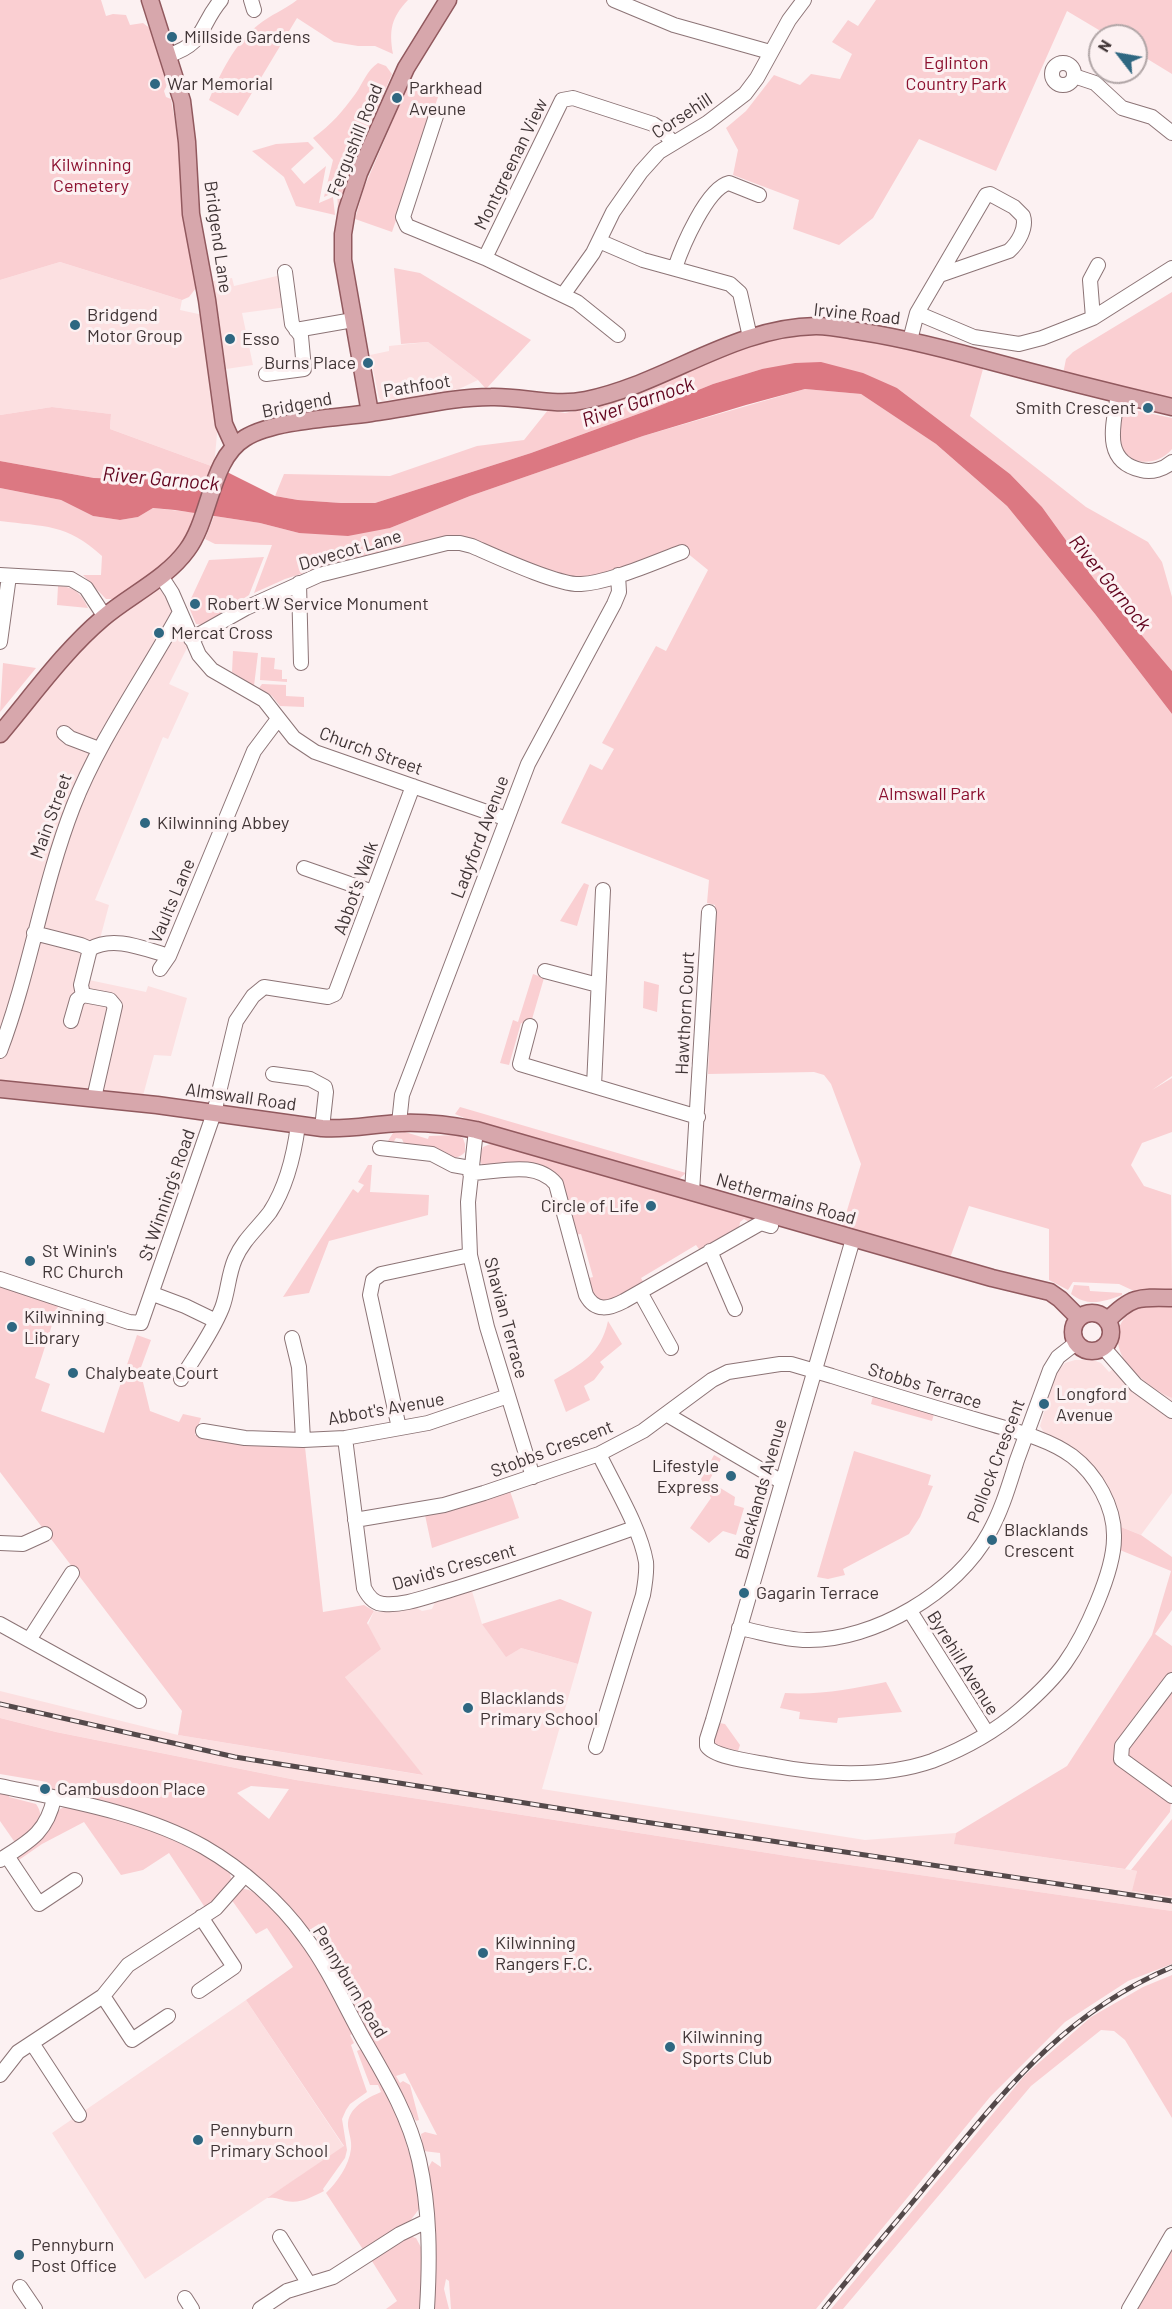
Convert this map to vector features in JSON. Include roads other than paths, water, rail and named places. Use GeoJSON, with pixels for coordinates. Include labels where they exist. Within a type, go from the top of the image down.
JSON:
{"type":"FeatureCollection","features":[{"type":"Feature","properties":{"kind":"main road","name":"Bridgend Lane"},"geometry":{"type":"LineString","coordinates":[[150,0],[182,101],[188,142],[191,214],[207,300],[224,424],[234,446]]}},
{"type":"Feature","properties":{"kind":"main road","name":"Fergushill Road"},"geometry":{"type":"LineString","coordinates":[[370,413],[342,247],[352,192],[406,68],[448,0]]}},
{"type":"Feature","properties":{"kind":"main road","name":"Irvine Road"},"geometry":{"type":"LineString","coordinates":[[470,398],[508,397],[565,403],[589,400],[640,384],[750,337],[815,326],[910,340],[1172,407]]}},
{"type":"Feature","properties":{"kind":"main road","name":"Pathfoot"},"geometry":{"type":"LineString","coordinates":[[370,413],[470,398]]}},
{"type":"Feature","properties":{"kind":"main road","name":"Bridgend"},"geometry":{"type":"LineString","coordinates":[[234,446],[255,433],[288,424],[370,413]]}},
{"type":"Feature","properties":{"kind":"main road"},"geometry":{"type":"LineString","coordinates":[[0,734],[60,663],[105,617],[161,576],[184,555],[201,526],[221,468],[234,446]]}},
{"type":"Feature","properties":{"kind":"main road","name":"Almswall Road"},"geometry":{"type":"LineString","coordinates":[[0,1089],[94,1098],[342,1130],[399,1123],[452,1125],[476,1130]]}},
{"type":"Feature","properties":{"kind":"main road","name":"Nethermains Road"},"geometry":{"type":"LineString","coordinates":[[476,1130],[853,1239],[1050,1293],[1060,1299],[1079,1318]]}},
{"type":"Feature","properties":{"kind":"main road"},"geometry":{"type":"LineString","coordinates":[[1107,1321],[1122,1305],[1129,1302],[1146,1298],[1172,1298]]}},
{"type":"Feature","properties":{"kind":"main road"},"geometry":{"type":"LineString","coordinates":[[1090,1312],[1103,1316],[1111,1332],[1103,1347],[1092,1351],[1077,1343],[1072,1333],[1075,1322],[1079,1318],[1090,1312]]}},
{"type":"Feature","properties":{"kind":"street"},"geometry":{"type":"LineString","coordinates":[[615,0],[674,25],[770,52]]}},
{"type":"Feature","properties":{"kind":"street","name":"Corsehill"},"geometry":{"type":"LineString","coordinates":[[563,295],[593,253],[613,212],[652,159],[673,142],[707,123],[745,94],[804,0]]}},
{"type":"Feature","properties":{"kind":"street"},"geometry":{"type":"LineString","coordinates":[[168,56],[186,49],[195,42],[218,1]]}},
{"type":"Feature","properties":{"kind":"street"},"geometry":{"type":"LineString","coordinates":[[1074,76],[1095,83],[1122,108],[1152,117],[1172,134]]}},
{"type":"Feature","properties":{"kind":"street","name":"Montgreenan View"},"geometry":{"type":"LineString","coordinates":[[485,258],[562,100],[573,98],[653,124],[673,142]]}},
{"type":"Feature","properties":{"kind":"street"},"geometry":{"type":"LineString","coordinates":[[437,113],[404,221],[411,229],[485,258],[577,302],[618,335]]}},
{"type":"Feature","properties":{"kind":"street"},"geometry":{"type":"LineString","coordinates":[[675,268],[687,238],[717,189],[729,183],[759,195]]}},
{"type":"Feature","properties":{"kind":"street"},"geometry":{"type":"LineString","coordinates":[[910,340],[917,313],[986,195],[990,194],[1004,201],[1023,216],[1024,226],[1013,248],[1009,251],[940,275]]}},
{"type":"Feature","properties":{"kind":"street"},"geometry":{"type":"LineString","coordinates":[[599,241],[643,260],[723,281],[737,289],[743,300],[750,337]]}},
{"type":"Feature","properties":{"kind":"street"},"geometry":{"type":"LineString","coordinates":[[1093,318],[1090,280],[1098,266]]}},
{"type":"Feature","properties":{"kind":"street"},"geometry":{"type":"LineString","coordinates":[[917,313],[974,338],[1019,344],[1042,338],[1093,318],[1172,268]]}},
{"type":"Feature","properties":{"kind":"street"},"geometry":{"type":"LineString","coordinates":[[267,374],[304,369],[301,336],[292,324],[285,272]]}},
{"type":"Feature","properties":{"kind":"street"},"geometry":{"type":"LineString","coordinates":[[296,330],[353,320]]}},
{"type":"Feature","properties":{"kind":"street"},"geometry":{"type":"LineString","coordinates":[[1012,367],[1019,344]]}},
{"type":"Feature","properties":{"kind":"street"},"geometry":{"type":"LineString","coordinates":[[1118,394],[1112,440],[1123,462],[1145,471],[1157,470],[1172,462]]}},
{"type":"Feature","properties":{"kind":"street","name":"Dovecot Lane"},"geometry":{"type":"LineString","coordinates":[[191,639],[246,608],[298,583],[337,570],[447,543],[460,543],[570,584],[586,584],[618,575]]}},
{"type":"Feature","properties":{"kind":"street"},"geometry":{"type":"LineString","coordinates":[[618,575],[682,552]]}},
{"type":"Feature","properties":{"kind":"street"},"geometry":{"type":"LineString","coordinates":[[0,642],[4,575],[65,578],[77,581],[86,588],[105,617]]}},
{"type":"Feature","properties":{"kind":"street","name":"Ladyford Avenue"},"geometry":{"type":"LineString","coordinates":[[399,1123],[402,1095],[528,764],[617,598],[618,575]]}},
{"type":"Feature","properties":{"kind":"street","name":"Church Street"},"geometry":{"type":"LineString","coordinates":[[161,576],[199,656],[212,670],[264,700],[294,738],[309,749],[507,819]]}},
{"type":"Feature","properties":{"kind":"street"},"geometry":{"type":"LineString","coordinates":[[298,583],[301,663]]}},
{"type":"Feature","properties":{"kind":"street","name":"Main Street"},"geometry":{"type":"LineString","coordinates":[[0,1051],[14,1014],[60,842],[99,749],[180,612]]}},
{"type":"Feature","properties":{"kind":"street"},"geometry":{"type":"LineString","coordinates":[[166,637],[177,634],[191,639]]}},
{"type":"Feature","properties":{"kind":"street","name":"Vaults Lane"},"geometry":{"type":"LineString","coordinates":[[160,969],[169,956],[254,751],[278,719]]}},
{"type":"Feature","properties":{"kind":"street"},"geometry":{"type":"LineString","coordinates":[[63,733],[99,749]]}},
{"type":"Feature","properties":{"kind":"street","name":"Abbot's Walk"},"geometry":{"type":"LineString","coordinates":[[269,986],[328,997],[337,990],[413,786]]}},
{"type":"Feature","properties":{"kind":"street"},"geometry":{"type":"LineString","coordinates":[[304,868],[373,892]]}},
{"type":"Feature","properties":{"kind":"street"},"geometry":{"type":"LineString","coordinates":[[594,1086],[603,890]]}},
{"type":"Feature","properties":{"kind":"street","name":"Hawthorn Court"},"geometry":{"type":"LineString","coordinates":[[692,1192],[709,912]]}},
{"type":"Feature","properties":{"kind":"street"},"geometry":{"type":"LineString","coordinates":[[34,933],[90,949]]}},
{"type":"Feature","properties":{"kind":"street"},"geometry":{"type":"LineString","coordinates":[[83,995],[81,985],[90,949],[97,945],[120,943],[169,956]]}},
{"type":"Feature","properties":{"kind":"street"},"geometry":{"type":"LineString","coordinates":[[545,971],[598,985]]}},
{"type":"Feature","properties":{"kind":"street","name":"St Winning's Road"},"geometry":{"type":"LineString","coordinates":[[0,1280],[129,1322],[141,1323],[153,1294],[214,1113],[238,1016],[259,990],[269,986]]}},
{"type":"Feature","properties":{"kind":"street"},"geometry":{"type":"LineString","coordinates":[[71,1021],[77,1000],[83,995]]}},
{"type":"Feature","properties":{"kind":"street"},"geometry":{"type":"LineString","coordinates":[[83,995],[110,1000],[115,1006],[94,1098]]}},
{"type":"Feature","properties":{"kind":"street"},"geometry":{"type":"LineString","coordinates":[[530,1026],[520,1064],[698,1117]]}},
{"type":"Feature","properties":{"kind":"street"},"geometry":{"type":"LineString","coordinates":[[273,1074],[310,1078],[325,1087],[322,1128]]}},
{"type":"Feature","properties":{"kind":"street"},"geometry":{"type":"LineString","coordinates":[[181,1379],[223,1306],[235,1258],[247,1237],[269,1213],[285,1184],[295,1150],[298,1125]]}},
{"type":"Feature","properties":{"kind":"street","name":"Shavian Terrace"},"geometry":{"type":"LineString","coordinates":[[476,1130],[468,1202],[470,1255],[477,1290],[533,1477]]}},
{"type":"Feature","properties":{"kind":"street"},"geometry":{"type":"LineString","coordinates":[[380,1148],[432,1154],[470,1171],[491,1172],[511,1168],[549,1177],[556,1184],[588,1299],[596,1306],[611,1308],[760,1223],[771,1226]]}},
{"type":"Feature","properties":{"kind":"street","name":"Blacklands Avenue"},"geometry":{"type":"LineString","coordinates":[[853,1239],[707,1738],[707,1746],[715,1753],[804,1770],[848,1774],[875,1772],[930,1761],[973,1742],[987,1733]]}},
{"type":"Feature","properties":{"kind":"street"},"geometry":{"type":"LineString","coordinates":[[710,1251],[735,1309]]}},
{"type":"Feature","properties":{"kind":"street"},"geometry":{"type":"LineString","coordinates":[[399,1428],[370,1295],[371,1284],[381,1274],[470,1255]]}},
{"type":"Feature","properties":{"kind":"street"},"geometry":{"type":"LineString","coordinates":[[640,1292],[671,1348]]}},
{"type":"Feature","properties":{"kind":"street"},"geometry":{"type":"LineString","coordinates":[[153,1294],[216,1321]]}},
{"type":"Feature","properties":{"kind":"street","name":"Abbot's Avenue"},"geometry":{"type":"LineString","coordinates":[[292,1338],[299,1368],[303,1440]]}},
{"type":"Feature","properties":{"kind":"street","name":"Pollock Crescent"},"geometry":{"type":"LineString","coordinates":[[739,1628],[806,1640],[827,1639],[870,1629],[910,1611],[946,1583],[984,1542],[996,1520],[1050,1370],[1058,1357],[1077,1343]]}},
{"type":"Feature","properties":{"kind":"street"},"geometry":{"type":"LineString","coordinates":[[1103,1347],[1136,1385],[1172,1411]]}},
{"type":"Feature","properties":{"kind":"street","name":"Stobbs Crescent"},"geometry":{"type":"LineString","coordinates":[[355,1520],[444,1505],[599,1454],[643,1431],[712,1380],[728,1372],[780,1364],[791,1364],[814,1371]]}},
{"type":"Feature","properties":{"kind":"street","name":"Stobbs Terrace"},"geometry":{"type":"LineString","coordinates":[[814,1371],[1026,1434]]}},
{"type":"Feature","properties":{"kind":"street","name":"Abbot's Avenue"},"geometry":{"type":"LineString","coordinates":[[203,1431],[245,1438],[303,1440],[345,1438],[428,1423],[508,1396]]}},
{"type":"Feature","properties":{"kind":"street"},"geometry":{"type":"LineString","coordinates":[[666,1414],[782,1482]]}},
{"type":"Feature","properties":{"kind":"street"},"geometry":{"type":"LineString","coordinates":[[987,1733],[1020,1710],[1065,1663],[1097,1602],[1110,1561],[1114,1538],[1110,1510],[1095,1481],[1083,1466],[1057,1447],[1026,1434]]}},
{"type":"Feature","properties":{"kind":"street","name":"David's Crescent"},"geometry":{"type":"LineString","coordinates":[[345,1438],[364,1588],[371,1599],[386,1605],[423,1598],[482,1580],[634,1528]]}},
{"type":"Feature","properties":{"kind":"street"},"geometry":{"type":"LineString","coordinates":[[596,1747],[643,1595],[645,1561],[634,1528],[599,1454]]}},
{"type":"Feature","properties":{"kind":"street"},"geometry":{"type":"LineString","coordinates":[[0,1543],[23,1544],[45,1534]]}},
{"type":"Feature","properties":{"kind":"street"},"geometry":{"type":"LineString","coordinates":[[29,1640],[72,1573]]}},
{"type":"Feature","properties":{"kind":"street","name":"Byrehill Avenue"},"geometry":{"type":"LineString","coordinates":[[910,1611],[987,1733]]}},
{"type":"Feature","properties":{"kind":"street"},"geometry":{"type":"LineString","coordinates":[[0,1624],[139,1701]]}},
{"type":"Feature","properties":{"kind":"street"},"geometry":{"type":"LineString","coordinates":[[1172,1680],[1122,1746],[1121,1753],[1121,1759],[1172,1796]]}},
{"type":"Feature","properties":{"kind":"street","name":"Pennyburn Road"},"geometry":{"type":"LineString","coordinates":[[0,1786],[130,1817],[176,1833],[204,1847],[245,1875],[271,1899],[305,1937],[340,1994],[388,2081],[409,2127],[424,2187],[428,2221],[427,2309]]}},
{"type":"Feature","properties":{"kind":"street"},"geometry":{"type":"LineString","coordinates":[[54,1798],[45,1825],[3,1858],[39,1904],[75,1880]]}},
{"type":"Feature","properties":{"kind":"street"},"geometry":{"type":"LineString","coordinates":[[0,2075],[18,2052],[103,1996],[128,1965],[225,1901],[245,1875]]}},
{"type":"Feature","properties":{"kind":"street"},"geometry":{"type":"LineString","coordinates":[[199,1991],[234,1967],[201,1917]]}},
{"type":"Feature","properties":{"kind":"street"},"geometry":{"type":"LineString","coordinates":[[103,1996],[132,2040],[168,2016]]}},
{"type":"Feature","properties":{"kind":"street"},"geometry":{"type":"LineString","coordinates":[[32,2043],[79,2115]]}},
{"type":"Feature","properties":{"kind":"street"},"geometry":{"type":"LineString","coordinates":[[260,2309],[287,2291],[333,2277],[400,2234],[428,2221]]}},
{"type":"Feature","properties":{"kind":"street"},"geometry":{"type":"LineString","coordinates":[[1130,2309],[1172,2235]]}},
{"type":"Feature","properties":{"kind":"street"},"geometry":{"type":"LineString","coordinates":[[280,2237],[309,2284]]}},
{"type":"Feature","properties":{"kind":"street"},"geometry":{"type":"LineString","coordinates":[[20,2287],[35,2309]]}},
{"type":"Feature","properties":{"kind":"railway"},"geometry":{"type":"LineString","coordinates":[[0,1704],[235,1757],[645,1822],[1172,1901]]}},
{"type":"Feature","properties":{"kind":"railway"},"geometry":{"type":"LineString","coordinates":[[824,2309],[987,2112],[1040,2056],[1100,2007],[1134,1986],[1172,1967]]}},
{"type":"Feature","properties":{"kind":"place","name":"Millside Gardens"},"geometry":{"type":"Point","coordinates":[172,37]}},
{"type":"Feature","properties":{"kind":"place","name":"War Memorial"},"geometry":{"type":"Point","coordinates":[155,84]}},
{"type":"Feature","properties":{"kind":"place","name":"Parkhead Aveune"},"geometry":{"type":"Point","coordinates":[397,98]}},
{"type":"Feature","properties":{"kind":"place","name":"Bridgend Motor Group"},"geometry":{"type":"Point","coordinates":[75,325]}},
{"type":"Feature","properties":{"kind":"place","name":"Esso"},"geometry":{"type":"Point","coordinates":[230,339]}},
{"type":"Feature","properties":{"kind":"place","name":"Burns Place"},"geometry":{"type":"Point","coordinates":[368,363]}},
{"type":"Feature","properties":{"kind":"place","name":"Smith Crescent"},"geometry":{"type":"Point","coordinates":[1148,408]}},
{"type":"Feature","properties":{"kind":"place","name":"Robert W Service Monument"},"geometry":{"type":"Point","coordinates":[195,604]}},
{"type":"Feature","properties":{"kind":"place","name":"Mercat Cross"},"geometry":{"type":"Point","coordinates":[159,633]}},
{"type":"Feature","properties":{"kind":"place","name":"Kilwinning Abbey"},"geometry":{"type":"Point","coordinates":[145,823]}},
{"type":"Feature","properties":{"kind":"place","name":"Circle of Life"},"geometry":{"type":"Point","coordinates":[651,1206]}},
{"type":"Feature","properties":{"kind":"place","name":"St Winin's RC Church"},"geometry":{"type":"Point","coordinates":[30,1261]}},
{"type":"Feature","properties":{"kind":"place","name":"Kilwinning Library"},"geometry":{"type":"Point","coordinates":[12,1327]}},
{"type":"Feature","properties":{"kind":"place","name":"Chalybeate Court"},"geometry":{"type":"Point","coordinates":[73,1373]}},
{"type":"Feature","properties":{"kind":"place","name":"Longford Avenue"},"geometry":{"type":"Point","coordinates":[1044,1404]}},
{"type":"Feature","properties":{"kind":"place","name":"Lifestyle Express"},"geometry":{"type":"Point","coordinates":[731,1476]}},
{"type":"Feature","properties":{"kind":"place","name":"Blacklands Crescent"},"geometry":{"type":"Point","coordinates":[992,1540]}},
{"type":"Feature","properties":{"kind":"place","name":"Gagarin Terrace"},"geometry":{"type":"Point","coordinates":[744,1593]}},
{"type":"Feature","properties":{"kind":"place","name":"Blacklands Primary School"},"geometry":{"type":"Point","coordinates":[468,1708]}},
{"type":"Feature","properties":{"kind":"place","name":"Cambusdoon Place"},"geometry":{"type":"Point","coordinates":[45,1789]}},
{"type":"Feature","properties":{"kind":"place","name":"Kilwinning Rangers F.C."},"geometry":{"type":"Point","coordinates":[483,1953]}},
{"type":"Feature","properties":{"kind":"place","name":"Kilwinning Sports Club"},"geometry":{"type":"Point","coordinates":[670,2047]}},
{"type":"Feature","properties":{"kind":"place","name":"Pennyburn Primary School"},"geometry":{"type":"Point","coordinates":[198,2140]}},
{"type":"Feature","properties":{"kind":"place","name":"Pennyburn Post Office"},"geometry":{"type":"Point","coordinates":[19,2255]}},
{"type":"Feature","properties":{"kind":"park label","name":"Eglinton Country Park"},"geometry":{"type":"Point","coordinates":[956,73]}},
{"type":"Feature","properties":{"kind":"park label","name":"Kilwinning Cemetery"},"geometry":{"type":"Point","coordinates":[91,175]}},
{"type":"Feature","properties":{"kind":"park label","name":"Almswall Park"},"geometry":{"type":"Point","coordinates":[932,794]}},
{"type":"Feature","properties":{"kind":"water label","name":"River Garnock"},"geometry":{"type":"Point","coordinates":[638,402]}},
{"type":"Feature","properties":{"kind":"water label","name":"River Garnock"},"geometry":{"type":"Point","coordinates":[161,479]}},
{"type":"Feature","properties":{"kind":"water label","name":"River Garnock"},"geometry":{"type":"Point","coordinates":[1110,583]}}]}
